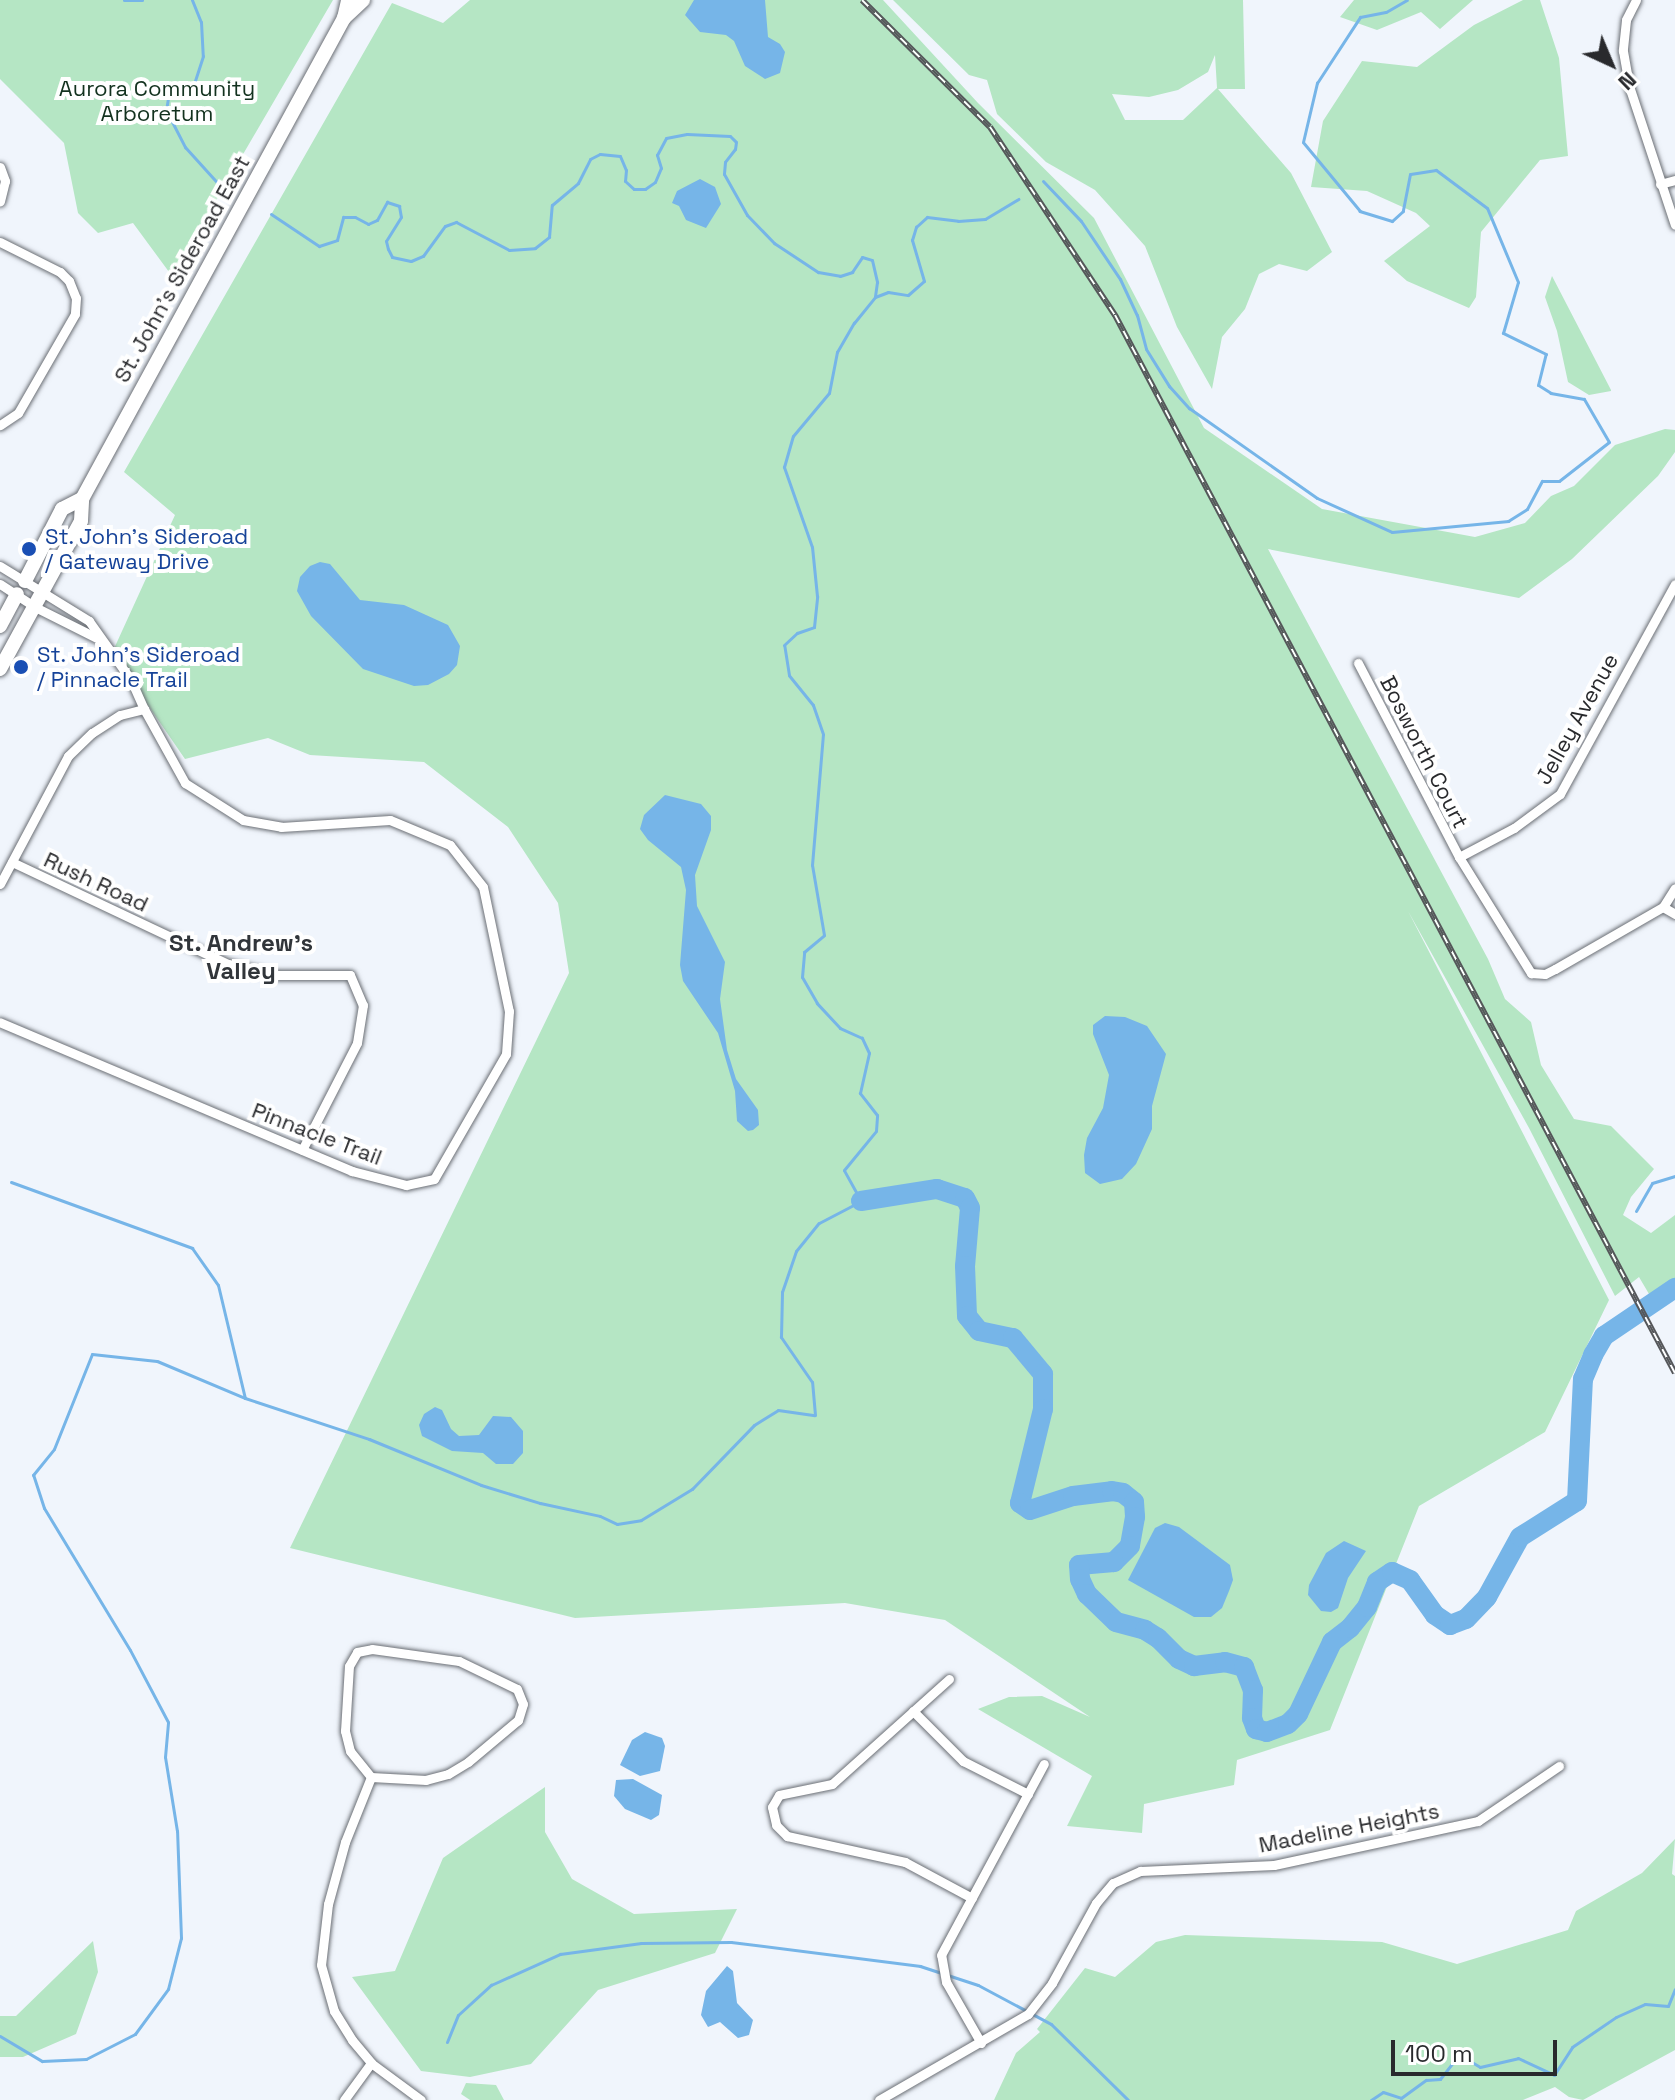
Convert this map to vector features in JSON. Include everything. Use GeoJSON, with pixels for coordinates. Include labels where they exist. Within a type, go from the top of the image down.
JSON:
{"type":"FeatureCollection","features":[{"type":"Feature","properties":{"kind":"main road","name":"St. John's Sideroad East"},"geometry":{"type":"LineString","coordinates":[[0,669],[81,521],[82,499],[344,18],[348,0]]}},
{"type":"Feature","properties":{"kind":"main road","name":"St. John's Sideroad East"},"geometry":{"type":"LineString","coordinates":[[344,18],[363,0]]}},
{"type":"Feature","properties":{"kind":"main road","name":"St. John's Sideroad East"},"geometry":{"type":"LineString","coordinates":[[0,626],[62,509],[82,499]]}},
{"type":"Feature","properties":{"kind":"street"},"geometry":{"type":"LineString","coordinates":[[1636,0],[1626,20],[1623,51],[1629,86],[1675,225]]}},
{"type":"Feature","properties":{"kind":"street"},"geometry":{"type":"LineString","coordinates":[[0,167],[5,181],[0,201]]}},
{"type":"Feature","properties":{"kind":"street"},"geometry":{"type":"LineString","coordinates":[[1660,184],[1675,180]]}},
{"type":"Feature","properties":{"kind":"street"},"geometry":{"type":"LineString","coordinates":[[0,242],[60,272],[69,281],[76,298],[75,314],[18,413],[0,425]]}},
{"type":"Feature","properties":{"kind":"street"},"geometry":{"type":"LineString","coordinates":[[0,566],[21,587]]}},
{"type":"Feature","properties":{"kind":"street"},"geometry":{"type":"LineString","coordinates":[[0,584],[21,587]]}},
{"type":"Feature","properties":{"kind":"street","name":"Jelley Avenue"},"geometry":{"type":"LineString","coordinates":[[1459,857],[1514,828],[1560,794],[1675,584]]}},
{"type":"Feature","properties":{"kind":"street","name":"Pinnacle Trail"},"geometry":{"type":"LineString","coordinates":[[0,1022],[352,1171],[406,1185],[434,1179],[506,1054],[509,1011],[483,887],[450,845],[390,820],[281,827],[243,820],[185,783],[131,680],[89,621],[44,591],[21,587]]}},
{"type":"Feature","properties":{"kind":"street","name":"Pinnacle Trail"},"geometry":{"type":"LineString","coordinates":[[21,587],[35,607],[104,641]]}},
{"type":"Feature","properties":{"kind":"street","name":"Bosworth Court"},"geometry":{"type":"LineString","coordinates":[[1358,663],[1459,857]]}},
{"type":"Feature","properties":{"kind":"street"},"geometry":{"type":"LineString","coordinates":[[0,884],[68,756],[92,733],[120,715],[144,709]]}},
{"type":"Feature","properties":{"kind":"street"},"geometry":{"type":"LineString","coordinates":[[1459,857],[1531,973],[1545,974],[1663,907],[1675,888]]}},
{"type":"Feature","properties":{"kind":"street","name":"Rush Road"},"geometry":{"type":"LineString","coordinates":[[12,862],[228,964],[277,975],[350,975],[363,1005],[357,1043],[302,1150]]}},
{"type":"Feature","properties":{"kind":"street"},"geometry":{"type":"LineString","coordinates":[[1663,907],[1675,914]]}},
{"type":"Feature","properties":{"kind":"street"},"geometry":{"type":"LineString","coordinates":[[372,1649],[459,1661],[517,1689],[523,1704],[518,1720],[458,1768],[426,1780],[371,1777],[350,1751],[345,1731],[349,1666],[357,1652],[372,1649]]}},
{"type":"Feature","properties":{"kind":"street"},"geometry":{"type":"LineString","coordinates":[[949,1679],[832,1784],[779,1795],[772,1807],[776,1825],[787,1836],[905,1862],[972,1898]]}},
{"type":"Feature","properties":{"kind":"street"},"geometry":{"type":"LineString","coordinates":[[913,1711],[963,1761],[1028,1794]]}},
{"type":"Feature","properties":{"kind":"street"},"geometry":{"type":"LineString","coordinates":[[981,2043],[946,1982],[941,1955],[1044,1764]]}},
{"type":"Feature","properties":{"kind":"street","name":"Madeline Heights"},"geometry":{"type":"LineString","coordinates":[[879,2100],[1028,2014],[1052,1983],[1096,1903],[1113,1883],[1140,1871],[1274,1865],[1478,1821],[1559,1766]]}},
{"type":"Feature","properties":{"kind":"street"},"geometry":{"type":"LineString","coordinates":[[371,1777],[345,1842],[328,1904],[321,1965],[334,2011],[371,2063],[421,2100]]}},
{"type":"Feature","properties":{"kind":"street"},"geometry":{"type":"LineString","coordinates":[[344,2100],[371,2063]]}},
{"type":"Feature","properties":{"kind":"green space","name":"Aurora Community Arboretum"},"geometry":{"type":"Polygon","coordinates":[[[0,0],[333,0],[172,276],[133,223],[98,233],[78,213],[64,143],[0,79],[0,0]]]}},
{"type":"Feature","properties":{"kind":"green space"},"geometry":{"type":"Polygon","coordinates":[[[470,0],[883,0],[978,103],[1094,218],[1204,428],[1322,509],[1475,537],[1525,523],[1551,496],[1574,486],[1615,445],[1665,429],[1675,430],[1675,452],[1658,476],[1572,559],[1519,598],[1268,549],[1488,959],[1505,999],[1531,1022],[1541,1065],[1574,1119],[1611,1126],[1654,1169],[1631,1197],[1623,1215],[1651,1233],[1675,1215],[1675,1282],[1649,1294],[1639,1277],[1615,1296],[1529,1128],[1408,911],[1609,1300],[1545,1432],[1419,1506],[1330,1730],[1237,1760],[1234,1785],[1144,1804],[1142,1833],[1067,1826],[1092,1776],[978,1709],[1009,1697],[1042,1696],[1090,1717],[945,1620],[845,1603],[575,1618],[290,1548],[569,973],[558,903],[508,827],[424,762],[310,755],[268,738],[185,759],[112,653],[175,515],[124,472],[392,3],[443,23],[470,0]]]}},
{"type":"Feature","properties":{"kind":"green space"},"geometry":{"type":"Polygon","coordinates":[[[893,0],[1243,0],[1245,89],[1218,89],[1291,173],[1332,252],[1307,271],[1279,264],[1259,274],[1245,309],[1222,337],[1212,389],[1177,327],[1145,246],[1095,190],[1046,162],[997,114],[987,80],[969,75],[893,0]],[[1215,55],[1208,72],[1178,90],[1149,97],[1112,94],[1125,120],[1183,120],[1217,88],[1215,55]]]}},
{"type":"Feature","properties":{"kind":"green space"},"geometry":{"type":"Polygon","coordinates":[[[1354,0],[1473,0],[1440,29],[1421,12],[1377,30],[1340,17],[1354,0]]]}},
{"type":"Feature","properties":{"kind":"green space"},"geometry":{"type":"Polygon","coordinates":[[[1523,0],[1540,0],[1559,58],[1568,156],[1540,160],[1481,232],[1476,297],[1469,308],[1407,281],[1384,261],[1430,226],[1416,213],[1367,191],[1311,187],[1323,121],[1362,61],[1417,67],[1474,25],[1523,0]]]}},
{"type":"Feature","properties":{"kind":"green space"},"geometry":{"type":"Polygon","coordinates":[[[1552,276],[1611,391],[1589,395],[1568,382],[1557,331],[1545,297],[1552,276]]]}},
{"type":"Feature","properties":{"kind":"green space"},"geometry":{"type":"Polygon","coordinates":[[[545,1787],[545,1832],[572,1879],[634,1914],[737,1909],[715,1953],[598,1990],[531,2064],[470,2077],[421,2071],[352,1977],[395,1971],[443,1858],[545,1787]]]}},
{"type":"Feature","properties":{"kind":"green space"},"geometry":{"type":"Polygon","coordinates":[[[1675,1839],[1672,1874],[1675,1876],[1675,2050],[1583,2100],[1569,2097],[1555,2087],[1523,2100],[994,2100],[1016,2053],[1040,2032],[1037,2029],[1085,1968],[1115,1977],[1156,1942],[1185,1935],[1382,1942],[1457,1964],[1568,1930],[1576,1911],[1642,1873],[1675,1839]]]}},
{"type":"Feature","properties":{"kind":"green space"},"geometry":{"type":"Polygon","coordinates":[[[93,1941],[98,1972],[76,2034],[23,2057],[0,2057],[0,2016],[16,2016],[93,1941]]]}},
{"type":"Feature","properties":{"kind":"green space"},"geometry":{"type":"Polygon","coordinates":[[[466,2083],[496,2085],[504,2100],[470,2100],[461,2094],[466,2083]]]}},
{"type":"Feature","properties":{"kind":"water"},"geometry":{"type":"Polygon","coordinates":[[[694,0],[765,0],[768,37],[780,44],[785,52],[780,73],[765,79],[745,66],[734,41],[726,35],[700,32],[685,15],[694,0]]]}},
{"type":"Feature","properties":{"kind":"water"},"geometry":{"type":"Polygon","coordinates":[[[700,179],[715,187],[721,204],[706,228],[686,220],[679,206],[672,203],[677,191],[700,179]]]}},
{"type":"Feature","properties":{"kind":"water"},"geometry":{"type":"Polygon","coordinates":[[[320,562],[330,564],[360,600],[404,605],[448,625],[460,646],[457,665],[449,674],[428,685],[414,686],[363,669],[311,616],[297,591],[300,577],[310,566],[320,562]]]}},
{"type":"Feature","properties":{"kind":"water"},"geometry":{"type":"Polygon","coordinates":[[[665,795],[701,804],[711,816],[711,830],[695,875],[697,906],[725,962],[720,999],[727,1050],[736,1079],[758,1110],[759,1125],[753,1130],[748,1131],[737,1121],[735,1091],[718,1033],[683,981],[680,965],[686,890],[681,867],[648,840],[640,829],[644,815],[665,795]]]}},
{"type":"Feature","properties":{"kind":"water"},"geometry":{"type":"Polygon","coordinates":[[[1105,1016],[1125,1017],[1147,1026],[1166,1054],[1152,1106],[1152,1129],[1136,1164],[1122,1179],[1100,1184],[1085,1173],[1084,1155],[1087,1138],[1103,1108],[1109,1075],[1093,1034],[1093,1025],[1105,1016]]]}},
{"type":"Feature","properties":{"kind":"water"},"geometry":{"type":"Polygon","coordinates":[[[435,1407],[442,1410],[451,1429],[459,1436],[479,1435],[493,1416],[511,1417],[523,1431],[523,1453],[513,1464],[496,1464],[483,1453],[452,1451],[422,1436],[419,1425],[424,1414],[435,1407]]]}},
{"type":"Feature","properties":{"kind":"water"},"geometry":{"type":"Polygon","coordinates":[[[1165,1523],[1179,1527],[1230,1565],[1233,1580],[1229,1591],[1222,1608],[1211,1617],[1194,1617],[1128,1580],[1155,1528],[1165,1523]]]}},
{"type":"Feature","properties":{"kind":"water"},"geometry":{"type":"Polygon","coordinates":[[[1344,1541],[1366,1551],[1348,1578],[1338,1608],[1331,1612],[1321,1611],[1308,1595],[1309,1585],[1326,1553],[1344,1541]]]}},
{"type":"Feature","properties":{"kind":"water"},"geometry":{"type":"Polygon","coordinates":[[[645,1732],[662,1738],[665,1746],[660,1771],[640,1776],[620,1765],[632,1740],[645,1732]]]}},
{"type":"Feature","properties":{"kind":"water"},"geometry":{"type":"Polygon","coordinates":[[[633,1779],[662,1795],[659,1815],[651,1820],[625,1809],[614,1796],[616,1780],[633,1779]]]}},
{"type":"Feature","properties":{"kind":"water"},"geometry":{"type":"Polygon","coordinates":[[[727,1966],[733,1971],[737,2003],[753,2020],[749,2035],[738,2038],[720,2022],[708,2027],[701,2015],[706,1991],[727,1966]]]}},
{"type":"Feature","properties":{"kind":"waterway"},"geometry":{"type":"LineString","coordinates":[[124,0],[142,0]]}},
{"type":"Feature","properties":{"kind":"waterway"},"geometry":{"type":"LineString","coordinates":[[192,0],[201,22],[203,56],[194,83],[179,86],[168,98],[166,110],[185,147],[222,188]]}},
{"type":"Feature","properties":{"kind":"waterway"},"geometry":{"type":"LineString","coordinates":[[1043,181],[1081,221],[1120,279],[1137,315],[1146,349],[1169,386],[1189,408],[1317,498],[1392,532],[1508,521],[1527,509],[1542,481],[1559,481],[1609,442],[1584,399],[1551,393],[1538,385],[1546,354],[1503,333],[1518,282],[1487,208],[1436,170],[1410,174],[1403,211],[1392,221],[1360,211],[1303,142],[1317,83],[1360,17],[1386,12],[1407,0]]}},
{"type":"Feature","properties":{"kind":"waterway"},"geometry":{"type":"LineString","coordinates":[[271,214],[319,246],[337,240],[343,217],[355,217],[368,224],[377,220],[387,202],[399,206],[401,217],[386,241],[392,257],[411,261],[423,256],[445,226],[456,222],[509,250],[535,248],[549,237],[552,205],[578,183],[590,159],[600,154],[620,156],[626,170],[625,181],[634,189],[645,189],[655,182],[661,168],[657,155],[666,138],[687,134],[730,136],[736,142],[735,149],[725,162],[724,174],[747,215],[774,243],[818,272],[840,276],[852,272],[862,257],[872,260],[877,282],[875,297]]}},
{"type":"Feature","properties":{"kind":"waterway"},"geometry":{"type":"LineString","coordinates":[[11,1182],[192,1248],[218,1285],[245,1398],[369,1439],[481,1485],[540,1503],[600,1516],[617,1524],[641,1520],[692,1489],[754,1425],[778,1410],[815,1415],[812,1382],[781,1337],[782,1292],[796,1251],[819,1223],[861,1201],[844,1170],[876,1131],[877,1115],[860,1093],[869,1053],[862,1038],[840,1028],[817,1003],[802,977],[804,952],[824,935],[812,865],[823,734],[813,705],[789,675],[784,645],[797,633],[814,627],[817,596],[812,547],[784,467],[793,436],[829,393],[837,352],[854,323],[875,297],[888,292],[908,295],[924,281],[912,240],[916,227],[927,217],[958,221],[985,219],[1018,199]]}},
{"type":"Feature","properties":{"kind":"waterway"},"geometry":{"type":"LineString","coordinates":[[1636,1211],[1652,1183],[1675,1176]]}},
{"type":"Feature","properties":{"kind":"waterway"},"geometry":{"type":"LineString","coordinates":[[861,1201],[937,1189],[965,1198],[970,1208],[965,1266],[967,1316],[979,1331],[1013,1338],[1043,1374],[1043,1409],[1020,1503],[1030,1510],[1073,1496],[1112,1491],[1123,1493],[1134,1502],[1130,1546],[1114,1562],[1079,1565],[1080,1579],[1087,1594],[1116,1622],[1145,1630],[1179,1659],[1194,1666],[1225,1662],[1244,1667],[1253,1690],[1252,1718],[1256,1729],[1267,1732],[1288,1724],[1298,1714],[1332,1642],[1350,1628],[1367,1607],[1377,1582],[1392,1572],[1410,1580],[1435,1615],[1450,1625],[1466,1619],[1487,1597],[1520,1537],[1577,1501],[1583,1379],[1593,1355],[1604,1336],[1675,1288]]}},
{"type":"Feature","properties":{"kind":"waterway"},"geometry":{"type":"LineString","coordinates":[[0,2036],[42,2061],[86,2059],[135,2034],[168,1989],[181,1938],[177,1831],[165,1757],[168,1722],[130,1650],[44,1508],[33,1475],[54,1449],[92,1354],[157,1361],[245,1398]]}},
{"type":"Feature","properties":{"kind":"waterway"},"geometry":{"type":"LineString","coordinates":[[447,2042],[458,2015],[491,1985],[560,1954],[641,1943],[731,1942],[920,1966],[978,1985],[1051,2024],[1128,2100]]}},
{"type":"Feature","properties":{"kind":"waterway"},"geometry":{"type":"LineString","coordinates":[[1371,2100],[1383,2092],[1401,2098],[1426,2080],[1440,2079],[1455,2060],[1465,2058],[1480,2067],[1518,2058],[1554,2075],[1572,2047],[1616,2017],[1645,2004],[1668,2006],[1675,1989]]}},
{"type":"Feature","properties":{"kind":"railway"},"geometry":{"type":"LineString","coordinates":[[862,0],[990,127],[1115,315],[1675,1373]]}},
{"type":"Feature","properties":{"kind":"place","name":"St. John's Sideroad / Gateway Drive"},"geometry":{"type":"Point","coordinates":[29,549]}},
{"type":"Feature","properties":{"kind":"place","name":"St. John's Sideroad / Pinnacle Trail"},"geometry":{"type":"Point","coordinates":[21,667]}},
{"type":"Feature","properties":{"kind":"district","name":"St. Andrew's Valley"},"geometry":{"type":"Point","coordinates":[241,957]}}]}
